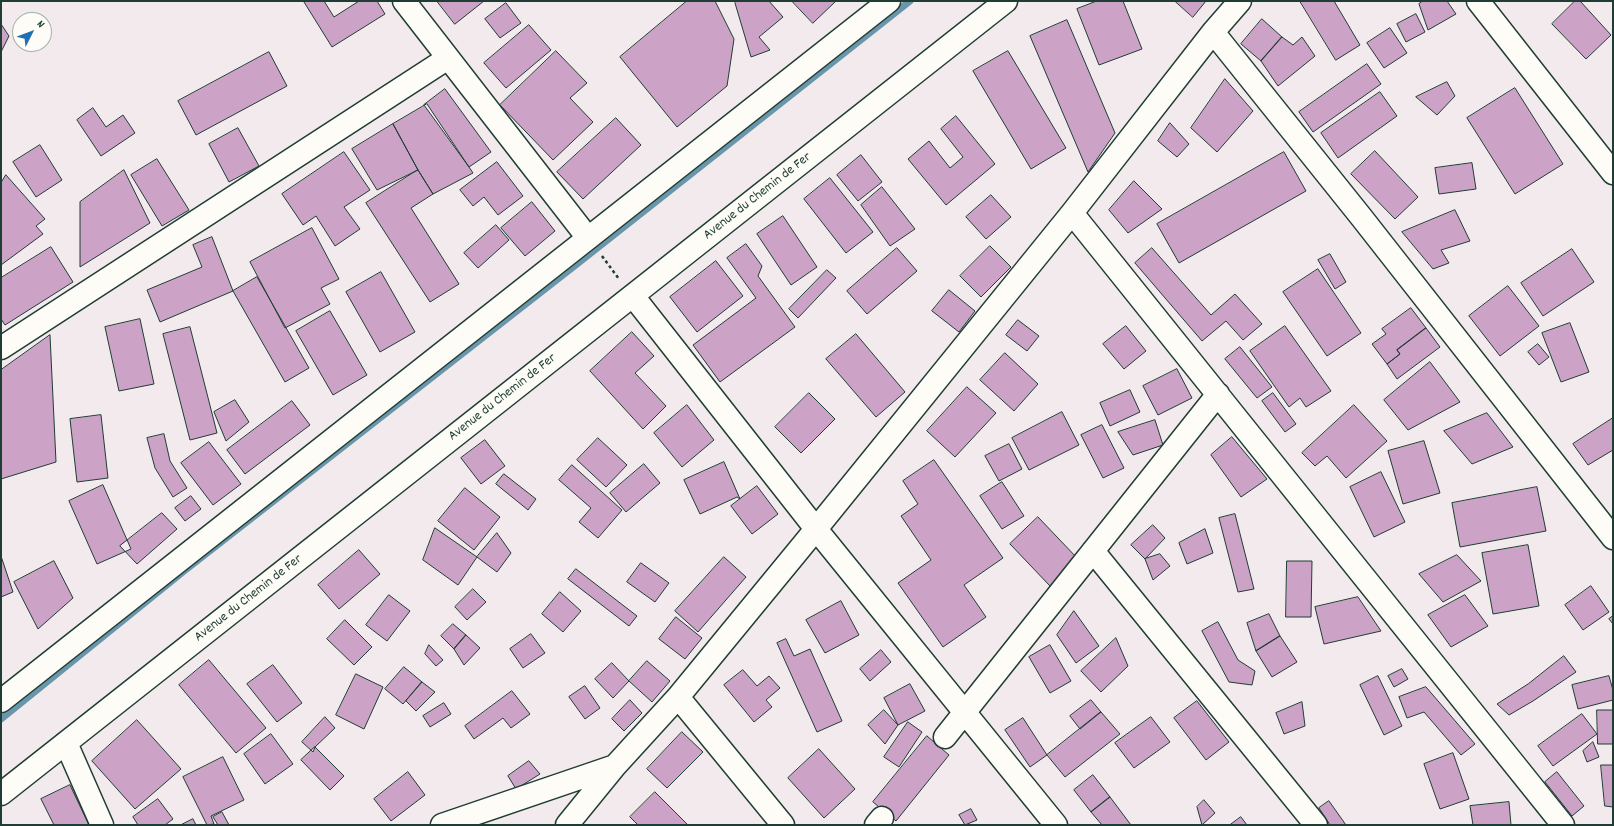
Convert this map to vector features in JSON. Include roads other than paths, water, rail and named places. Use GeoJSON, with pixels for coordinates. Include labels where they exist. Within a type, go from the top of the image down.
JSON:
{"type":"FeatureCollection","features":[{"type":"Feature","properties":{"kind":"street"},"geometry":{"type":"LineString","coordinates":[[404,1],[588,238]]}},
{"type":"Feature","properties":{"kind":"street"},"geometry":{"type":"LineString","coordinates":[[1,701],[889,1]]}},
{"type":"Feature","properties":{"kind":"street","name":"Avenue du Chemin de Fer"},"geometry":{"type":"LineString","coordinates":[[1,794],[1006,1]]}},
{"type":"Feature","properties":{"kind":"street"},"geometry":{"type":"LineString","coordinates":[[567,825],[615,766],[678,697],[816,529],[1072,213],[1213,32],[1240,1]]}},
{"type":"Feature","properties":{"kind":"street"},"geometry":{"type":"LineString","coordinates":[[1478,1],[1613,173]]}},
{"type":"Feature","properties":{"kind":"street"},"geometry":{"type":"LineString","coordinates":[[1213,32],[1362,218],[1613,538]]}},
{"type":"Feature","properties":{"kind":"street"},"geometry":{"type":"LineString","coordinates":[[1,348],[448,58]]}},
{"type":"Feature","properties":{"kind":"street"},"geometry":{"type":"LineString","coordinates":[[1072,213],[1563,825]]}},
{"type":"Feature","properties":{"kind":"street"},"geometry":{"type":"LineString","coordinates":[[633,296],[816,529],[1056,825]]}},
{"type":"Feature","properties":{"kind":"street"},"geometry":{"type":"LineString","coordinates":[[945,737],[1218,394]]}},
{"type":"Feature","properties":{"kind":"street"},"geometry":{"type":"LineString","coordinates":[[1094,551],[1316,825]]}},
{"type":"Feature","properties":{"kind":"street"},"geometry":{"type":"LineString","coordinates":[[678,697],[783,825]]}},
{"type":"Feature","properties":{"kind":"street"},"geometry":{"type":"LineString","coordinates":[[66,743],[102,825]]}},
{"type":"Feature","properties":{"kind":"street"},"geometry":{"type":"LineString","coordinates":[[442,825],[475,820],[615,766]]}},
{"type":"Feature","properties":{"kind":"waterway"},"geometry":{"type":"LineString","coordinates":[[1,719],[184,571],[577,264],[910,1]]}}]}
